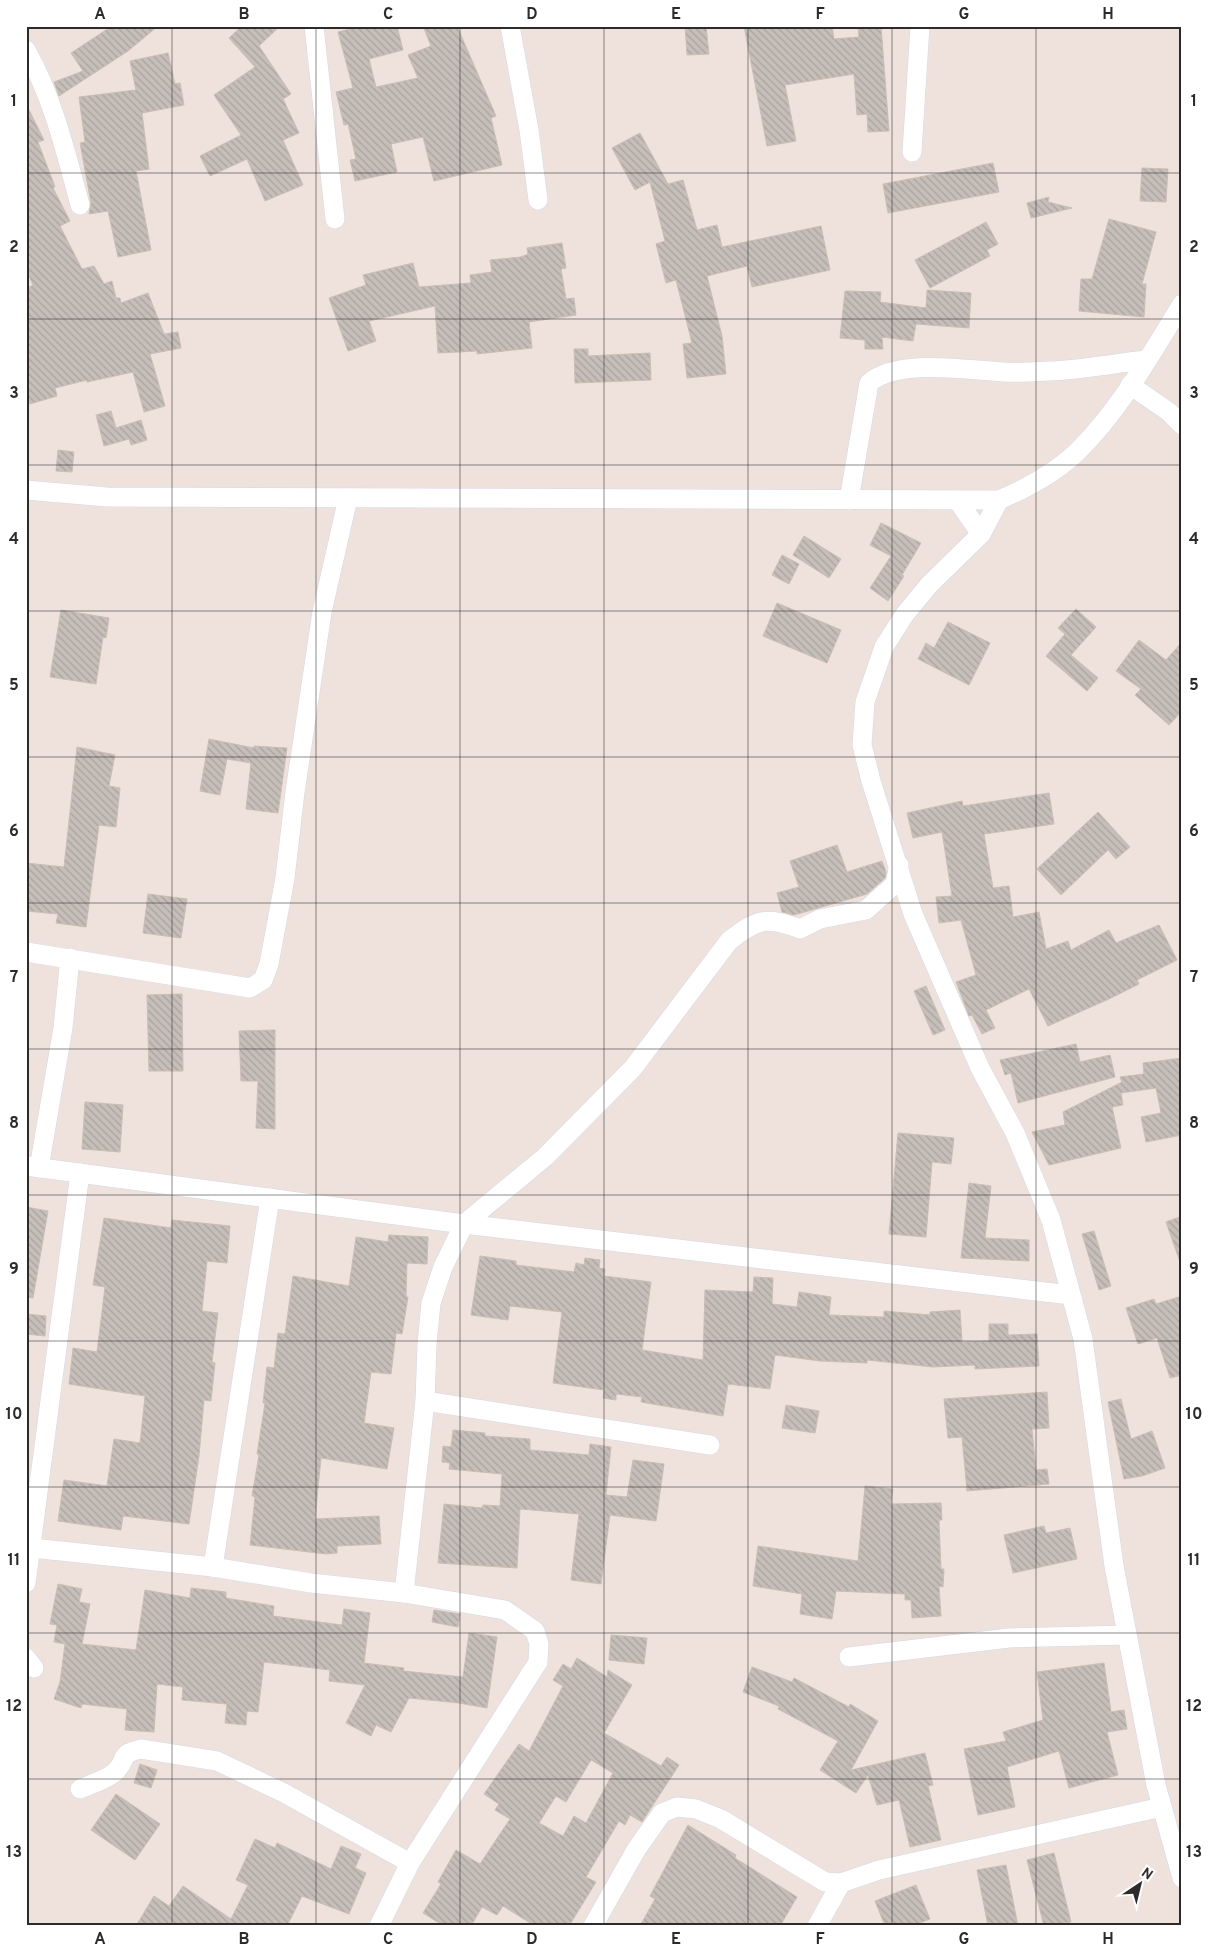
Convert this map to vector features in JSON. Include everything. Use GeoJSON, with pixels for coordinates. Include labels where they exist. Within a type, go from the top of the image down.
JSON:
{"type":"FeatureCollection","features":[{"type":"Feature","properties":{"kind":"street"},"geometry":{"type":"LineString","coordinates":[[314,26],[335,219]]}},
{"type":"Feature","properties":{"kind":"street"},"geometry":{"type":"LineString","coordinates":[[510,26],[530,130],[538,200]]}},
{"type":"Feature","properties":{"kind":"street"},"geometry":{"type":"LineString","coordinates":[[912,152],[920,26]]}},
{"type":"Feature","properties":{"kind":"street"},"geometry":{"type":"LineString","coordinates":[[26,50],[33,63],[63,142],[80,205]]}},
{"type":"Feature","properties":{"kind":"street"},"geometry":{"type":"LineString","coordinates":[[26,490],[107,497],[958,502],[999,500],[1026,488],[1078,451],[1112,413],[1182,304]]}},
{"type":"Feature","properties":{"kind":"street"},"geometry":{"type":"LineString","coordinates":[[849,500],[869,383],[876,376],[890,372],[922,368],[1006,372],[1051,371],[1147,360]]}},
{"type":"Feature","properties":{"kind":"street"},"geometry":{"type":"LineString","coordinates":[[1130,385],[1169,412],[1182,425]]}},
{"type":"Feature","properties":{"kind":"street"},"geometry":{"type":"LineString","coordinates":[[26,952],[250,988],[262,980],[269,964],[285,878],[295,792],[322,612],[348,498]]}},
{"type":"Feature","properties":{"kind":"street"},"geometry":{"type":"LineString","coordinates":[[999,500],[981,534],[929,585],[904,614],[884,647],[865,702],[862,745],[871,781],[913,914],[980,1068],[1015,1133],[1051,1220],[1083,1339],[1114,1566],[1162,1807],[1182,1878]]}},
{"type":"Feature","properties":{"kind":"street"},"geometry":{"type":"LineString","coordinates":[[958,502],[981,534]]}},
{"type":"Feature","properties":{"kind":"street"},"geometry":{"type":"LineString","coordinates":[[404,1593],[425,1401],[426,1344],[431,1303],[443,1267],[464,1224],[545,1157],[633,1068],[729,941],[748,926],[776,919],[800,928],[820,919],[866,910],[895,884],[899,865]]}},
{"type":"Feature","properties":{"kind":"street"},"geometry":{"type":"LineString","coordinates":[[70,958],[63,1028],[33,1167],[464,1224],[1071,1295]]}},
{"type":"Feature","properties":{"kind":"street"},"geometry":{"type":"LineString","coordinates":[[26,1583],[80,1173]]}},
{"type":"Feature","properties":{"kind":"street"},"geometry":{"type":"LineString","coordinates":[[213,1567],[270,1198]]}},
{"type":"Feature","properties":{"kind":"street"},"geometry":{"type":"LineString","coordinates":[[425,1401],[710,1445]]}},
{"type":"Feature","properties":{"kind":"street"},"geometry":{"type":"LineString","coordinates":[[32,1548],[213,1567],[311,1583],[404,1593],[505,1610],[535,1631],[539,1644],[538,1662],[410,1863],[379,1926]]}},
{"type":"Feature","properties":{"kind":"street"},"geometry":{"type":"LineString","coordinates":[[849,1658],[1009,1638],[1127,1635]]}},
{"type":"Feature","properties":{"kind":"street"},"geometry":{"type":"LineString","coordinates":[[80,1789],[116,1772],[122,1760],[130,1752],[141,1749],[217,1761],[284,1793],[410,1863]]}},
{"type":"Feature","properties":{"kind":"street"},"geometry":{"type":"LineString","coordinates":[[593,1926],[642,1842],[662,1813],[677,1807],[696,1809],[721,1819],[825,1882],[841,1884],[878,1870],[1162,1807]]}},
{"type":"Feature","properties":{"kind":"street"},"geometry":{"type":"LineString","coordinates":[[817,1926],[841,1884]]}},
{"type":"Feature","properties":{"kind":"building"},"geometry":{"type":"Polygon","coordinates":[[[112,26],[158,26],[128,51],[59,96],[54,82],[83,71],[71,53],[112,26]]]}},
{"type":"Feature","properties":{"kind":"building"},"geometry":{"type":"Polygon","coordinates":[[[242,26],[280,26],[259,46],[291,94],[283,99],[299,133],[283,140],[303,185],[265,201],[247,159],[210,176],[200,156],[241,135],[214,95],[255,67],[229,38],[242,26]]]}},
{"type":"Feature","properties":{"kind":"building"},"geometry":{"type":"Polygon","coordinates":[[[362,26],[397,26],[403,50],[369,59],[376,87],[418,78],[408,55],[431,46],[423,26],[457,26],[496,116],[491,118],[502,165],[434,181],[423,137],[391,144],[397,172],[355,181],[350,160],[356,159],[348,124],[344,125],[336,92],[353,88],[338,32],[362,26]]]}},
{"type":"Feature","properties":{"kind":"building"},"geometry":{"type":"Polygon","coordinates":[[[685,26],[706,26],[709,54],[687,55],[685,26]]]}},
{"type":"Feature","properties":{"kind":"building"},"geometry":{"type":"Polygon","coordinates":[[[744,26],[832,26],[834,39],[859,37],[858,26],[881,26],[889,131],[868,132],[867,114],[857,115],[854,74],[785,85],[796,141],[767,146],[744,26]]]}},
{"type":"Feature","properties":{"kind":"building"},"geometry":{"type":"Polygon","coordinates":[[[168,53],[175,84],[180,83],[184,105],[142,113],[149,169],[136,171],[151,250],[118,257],[108,211],[89,214],[91,203],[80,143],[85,142],[79,97],[136,90],[130,61],[168,53]]]}},
{"type":"Feature","properties":{"kind":"building"},"geometry":{"type":"Polygon","coordinates":[[[26,104],[44,140],[38,142],[55,187],[53,188],[70,221],[60,226],[82,269],[94,266],[104,284],[112,281],[116,298],[120,298],[121,303],[148,293],[164,334],[178,332],[181,348],[150,354],[165,406],[144,412],[133,372],[55,388],[57,396],[30,404],[26,393],[26,289],[33,285],[26,270],[26,104]]]}},
{"type":"Feature","properties":{"kind":"building"},"geometry":{"type":"Polygon","coordinates":[[[640,133],[668,184],[683,180],[697,230],[717,225],[722,247],[821,226],[830,270],[752,287],[747,266],[707,276],[722,336],[726,374],[687,378],[683,344],[692,343],[676,280],[666,283],[656,244],[665,241],[650,182],[635,190],[612,148],[640,133]]]}},
{"type":"Feature","properties":{"kind":"building"},"geometry":{"type":"Polygon","coordinates":[[[993,163],[999,192],[888,213],[883,184],[993,163]]]}},
{"type":"Feature","properties":{"kind":"building"},"geometry":{"type":"Polygon","coordinates":[[[1142,168],[1168,169],[1166,202],[1140,201],[1142,168]]]}},
{"type":"Feature","properties":{"kind":"building"},"geometry":{"type":"Polygon","coordinates":[[[1049,197],[1048,202],[1072,208],[1031,218],[1027,203],[1049,197]]]}},
{"type":"Feature","properties":{"kind":"building"},"geometry":{"type":"Polygon","coordinates":[[[1109,219],[1156,232],[1142,284],[1146,284],[1144,317],[1079,311],[1081,279],[1092,279],[1109,219]]]}},
{"type":"Feature","properties":{"kind":"building"},"geometry":{"type":"Polygon","coordinates":[[[986,222],[998,244],[987,250],[990,256],[930,288],[915,260],[986,222]]]}},
{"type":"Feature","properties":{"kind":"building"},"geometry":{"type":"Polygon","coordinates":[[[562,243],[566,268],[561,269],[566,299],[574,298],[576,315],[529,322],[532,348],[477,354],[477,351],[438,353],[435,306],[369,321],[376,341],[348,351],[329,298],[366,285],[363,275],[413,263],[419,287],[471,283],[470,275],[492,272],[490,260],[521,257],[528,254],[527,248],[562,243]]]}},
{"type":"Feature","properties":{"kind":"building"},"geometry":{"type":"Polygon","coordinates":[[[927,290],[971,293],[969,328],[916,324],[913,341],[882,337],[883,349],[865,349],[865,340],[840,338],[845,291],[881,292],[880,302],[926,308],[927,290]]]}},
{"type":"Feature","properties":{"kind":"building"},"geometry":{"type":"Polygon","coordinates":[[[574,349],[588,349],[588,356],[650,353],[651,380],[575,383],[574,349]]]}},
{"type":"Feature","properties":{"kind":"building"},"geometry":{"type":"Polygon","coordinates":[[[111,411],[116,428],[141,420],[147,440],[131,445],[129,439],[104,446],[96,415],[111,411]]]}},
{"type":"Feature","properties":{"kind":"building"},"geometry":{"type":"Polygon","coordinates":[[[58,450],[74,452],[72,472],[56,471],[58,450]]]}},
{"type":"Feature","properties":{"kind":"building"},"geometry":{"type":"Polygon","coordinates":[[[881,523],[921,543],[902,575],[904,576],[888,601],[870,588],[891,556],[870,545],[881,523]]]}},
{"type":"Feature","properties":{"kind":"building"},"geometry":{"type":"Polygon","coordinates":[[[804,536],[841,559],[829,578],[793,555],[804,536]]]}},
{"type":"Feature","properties":{"kind":"building"},"geometry":{"type":"Polygon","coordinates":[[[782,555],[799,564],[789,584],[772,575],[782,555]]]}},
{"type":"Feature","properties":{"kind":"building"},"geometry":{"type":"Polygon","coordinates":[[[777,603],[841,630],[827,663],[763,636],[777,603]]]}},
{"type":"Feature","properties":{"kind":"building"},"geometry":{"type":"Polygon","coordinates":[[[1076,609],[1096,627],[1071,655],[1098,678],[1087,691],[1046,656],[1065,634],[1058,628],[1076,609]]]}},
{"type":"Feature","properties":{"kind":"building"},"geometry":{"type":"Polygon","coordinates":[[[61,610],[109,618],[106,638],[103,637],[96,684],[50,677],[61,610]]]}},
{"type":"Feature","properties":{"kind":"building"},"geometry":{"type":"Polygon","coordinates":[[[948,622],[990,643],[969,685],[918,659],[926,643],[934,648],[948,622]]]}},
{"type":"Feature","properties":{"kind":"building"},"geometry":{"type":"Polygon","coordinates":[[[1139,640],[1166,660],[1182,642],[1182,711],[1169,725],[1135,695],[1141,689],[1116,671],[1139,640]]]}},
{"type":"Feature","properties":{"kind":"building"},"geometry":{"type":"Polygon","coordinates":[[[209,739],[254,748],[254,746],[287,748],[278,813],[246,809],[251,763],[227,759],[220,795],[200,791],[209,739]]]}},
{"type":"Feature","properties":{"kind":"building"},"geometry":{"type":"Polygon","coordinates":[[[77,747],[115,755],[109,786],[120,788],[116,827],[99,825],[86,927],[56,923],[58,914],[26,911],[26,863],[64,867],[77,747]]]}},
{"type":"Feature","properties":{"kind":"building"},"geometry":{"type":"Polygon","coordinates":[[[1049,793],[1054,824],[984,834],[993,888],[1009,886],[1013,917],[1039,912],[1046,949],[1068,941],[1071,950],[1109,930],[1116,943],[1159,925],[1177,960],[1137,980],[1139,984],[1048,1026],[1029,989],[986,1010],[995,1028],[982,1034],[972,1015],[969,1016],[956,982],[976,975],[961,920],[939,923],[936,897],[952,896],[942,832],[913,838],[907,813],[962,801],[963,806],[1049,793]]]}},
{"type":"Feature","properties":{"kind":"building"},"geometry":{"type":"Polygon","coordinates":[[[1098,812],[1130,847],[1116,859],[1108,850],[1061,895],[1037,869],[1098,812]]]}},
{"type":"Feature","properties":{"kind":"building"},"geometry":{"type":"Polygon","coordinates":[[[837,845],[847,872],[882,861],[886,872],[885,878],[867,894],[794,915],[782,912],[777,893],[799,887],[790,861],[837,845]]]}},
{"type":"Feature","properties":{"kind":"building"},"geometry":{"type":"Polygon","coordinates":[[[148,894],[187,899],[181,938],[143,933],[148,894]]]}},
{"type":"Feature","properties":{"kind":"building"},"geometry":{"type":"Polygon","coordinates":[[[926,986],[945,1030],[933,1035],[914,991],[926,986]]]}},
{"type":"Feature","properties":{"kind":"building"},"geometry":{"type":"Polygon","coordinates":[[[182,994],[183,1071],[149,1071],[147,995],[182,994]]]}},
{"type":"Feature","properties":{"kind":"building"},"geometry":{"type":"Polygon","coordinates":[[[275,1030],[275,1129],[256,1128],[258,1081],[241,1081],[239,1031],[275,1030]]]}},
{"type":"Feature","properties":{"kind":"building"},"geometry":{"type":"Polygon","coordinates":[[[1076,1044],[1080,1062],[1110,1055],[1115,1077],[1018,1103],[1011,1073],[1005,1075],[1000,1060],[1076,1044]]]}},
{"type":"Feature","properties":{"kind":"building"},"geometry":{"type":"Polygon","coordinates":[[[1182,1058],[1182,1135],[1146,1142],[1141,1117],[1161,1113],[1156,1088],[1121,1093],[1123,1105],[1112,1107],[1121,1148],[1049,1165],[1032,1132],[1065,1125],[1063,1112],[1122,1082],[1120,1077],[1144,1074],[1143,1063],[1182,1058]]]}},
{"type":"Feature","properties":{"kind":"building"},"geometry":{"type":"Polygon","coordinates":[[[85,1102],[123,1105],[120,1152],[82,1149],[85,1102]]]}},
{"type":"Feature","properties":{"kind":"building"},"geometry":{"type":"Polygon","coordinates":[[[898,1133],[954,1138],[951,1164],[932,1162],[926,1237],[889,1234],[898,1133]]]}},
{"type":"Feature","properties":{"kind":"building"},"geometry":{"type":"Polygon","coordinates":[[[969,1183],[991,1186],[985,1238],[1029,1240],[1029,1261],[961,1258],[969,1183]]]}},
{"type":"Feature","properties":{"kind":"building"},"geometry":{"type":"Polygon","coordinates":[[[26,1207],[48,1211],[33,1298],[26,1297],[26,1207]]]}},
{"type":"Feature","properties":{"kind":"building"},"geometry":{"type":"Polygon","coordinates":[[[1182,1216],[1182,1262],[1180,1262],[1166,1222],[1182,1216]]]}},
{"type":"Feature","properties":{"kind":"building"},"geometry":{"type":"Polygon","coordinates":[[[104,1218],[171,1228],[172,1220],[230,1226],[227,1263],[207,1261],[202,1311],[218,1313],[212,1362],[215,1363],[211,1401],[204,1400],[199,1456],[189,1524],[123,1516],[121,1530],[58,1521],[64,1480],[107,1486],[114,1439],[140,1443],[145,1396],[69,1384],[73,1348],[97,1352],[105,1287],[93,1285],[104,1218]]]}},
{"type":"Feature","properties":{"kind":"building"},"geometry":{"type":"Polygon","coordinates":[[[1094,1231],[1111,1286],[1099,1290],[1082,1234],[1094,1231]]]}},
{"type":"Feature","properties":{"kind":"building"},"geometry":{"type":"Polygon","coordinates":[[[389,1235],[428,1237],[427,1264],[407,1263],[406,1297],[408,1297],[402,1334],[396,1333],[391,1374],[371,1372],[364,1423],[394,1428],[387,1469],[321,1458],[315,1519],[379,1516],[381,1544],[337,1546],[337,1553],[326,1554],[250,1545],[255,1497],[252,1496],[259,1455],[257,1454],[265,1403],[263,1403],[267,1367],[274,1368],[278,1333],[285,1334],[293,1276],[349,1286],[356,1237],[388,1242],[389,1235]]]}},
{"type":"Feature","properties":{"kind":"building"},"geometry":{"type":"Polygon","coordinates":[[[480,1256],[516,1261],[516,1265],[574,1272],[576,1263],[584,1265],[585,1258],[600,1260],[599,1268],[605,1269],[604,1276],[651,1282],[642,1350],[703,1360],[705,1290],[753,1292],[754,1277],[773,1278],[772,1304],[797,1307],[799,1292],[831,1297],[829,1315],[884,1317],[884,1311],[930,1315],[930,1312],[960,1310],[962,1342],[989,1341],[989,1324],[1008,1324],[1008,1335],[1037,1334],[1039,1366],[975,1369],[975,1365],[933,1367],[867,1360],[867,1363],[820,1361],[775,1355],[770,1389],[728,1384],[723,1416],[641,1402],[642,1397],[616,1394],[616,1400],[603,1398],[604,1390],[553,1383],[562,1312],[510,1306],[508,1320],[471,1315],[480,1256]]]}},
{"type":"Feature","properties":{"kind":"building"},"geometry":{"type":"Polygon","coordinates":[[[1182,1296],[1182,1375],[1170,1378],[1157,1338],[1138,1344],[1126,1308],[1154,1299],[1156,1304],[1182,1296]]]}},
{"type":"Feature","properties":{"kind":"building"},"geometry":{"type":"Polygon","coordinates":[[[26,1314],[46,1316],[45,1336],[26,1334],[26,1314]]]}},
{"type":"Feature","properties":{"kind":"building"},"geometry":{"type":"Polygon","coordinates":[[[1047,1392],[1049,1428],[1032,1429],[1036,1470],[1047,1469],[1049,1484],[967,1491],[962,1437],[948,1438],[944,1399],[1047,1392]]]}},
{"type":"Feature","properties":{"kind":"building"},"geometry":{"type":"Polygon","coordinates":[[[1121,1399],[1131,1439],[1152,1431],[1165,1468],[1142,1476],[1124,1479],[1108,1402],[1121,1399]]]}},
{"type":"Feature","properties":{"kind":"building"},"geometry":{"type":"Polygon","coordinates":[[[786,1405],[819,1411],[815,1433],[782,1428],[786,1405]]]}},
{"type":"Feature","properties":{"kind":"building"},"geometry":{"type":"Polygon","coordinates":[[[453,1430],[485,1433],[485,1436],[530,1439],[530,1450],[589,1455],[590,1444],[611,1447],[606,1495],[627,1497],[633,1460],[664,1464],[656,1521],[610,1515],[601,1584],[571,1580],[579,1514],[520,1509],[517,1568],[438,1563],[444,1504],[482,1508],[483,1505],[500,1506],[502,1474],[449,1469],[450,1463],[442,1462],[443,1446],[451,1447],[453,1430]]]}},
{"type":"Feature","properties":{"kind":"building"},"geometry":{"type":"Polygon","coordinates":[[[865,1486],[893,1489],[891,1504],[941,1503],[942,1520],[939,1520],[941,1569],[944,1569],[943,1587],[939,1586],[941,1616],[912,1618],[911,1600],[905,1600],[905,1594],[836,1591],[832,1619],[800,1614],[802,1594],[753,1586],[758,1546],[858,1561],[865,1486]]]}},
{"type":"Feature","properties":{"kind":"building"},"geometry":{"type":"Polygon","coordinates":[[[1044,1526],[1046,1533],[1070,1528],[1077,1559],[1013,1573],[1004,1535],[1044,1526]]]}},
{"type":"Feature","properties":{"kind":"building"},"geometry":{"type":"Polygon","coordinates":[[[58,1584],[82,1589],[79,1602],[90,1604],[82,1644],[136,1650],[145,1590],[190,1598],[191,1588],[226,1592],[226,1598],[274,1606],[273,1616],[342,1625],[344,1609],[370,1613],[364,1663],[404,1668],[403,1671],[463,1677],[469,1633],[497,1637],[487,1708],[409,1698],[391,1732],[376,1725],[371,1736],[346,1723],[365,1685],[329,1681],[330,1670],[264,1662],[258,1712],[247,1711],[246,1725],[225,1723],[227,1704],[182,1700],[183,1687],[157,1684],[154,1732],[125,1730],[127,1709],[82,1704],[81,1708],[54,1699],[60,1682],[65,1644],[54,1642],[57,1625],[50,1624],[58,1584]]]}},
{"type":"Feature","properties":{"kind":"building"},"geometry":{"type":"Polygon","coordinates":[[[434,1610],[460,1614],[458,1627],[432,1622],[434,1610]]]}},
{"type":"Feature","properties":{"kind":"building"},"geometry":{"type":"Polygon","coordinates":[[[611,1635],[647,1638],[644,1664],[609,1660],[611,1635]]]}},
{"type":"Feature","properties":{"kind":"building"},"geometry":{"type":"Polygon","coordinates":[[[577,1658],[607,1677],[608,1670],[632,1685],[604,1733],[661,1766],[667,1757],[679,1765],[642,1822],[630,1815],[625,1825],[619,1821],[586,1877],[596,1882],[569,1926],[535,1926],[503,1906],[497,1915],[482,1907],[471,1926],[444,1926],[423,1913],[441,1884],[438,1882],[456,1850],[480,1864],[510,1819],[495,1810],[499,1804],[484,1794],[519,1744],[529,1751],[563,1686],[553,1680],[563,1664],[571,1669],[577,1658]],[[591,1760],[566,1802],[556,1796],[539,1823],[563,1836],[574,1816],[586,1823],[613,1773],[591,1760]]]}},
{"type":"Feature","properties":{"kind":"building"},"geometry":{"type":"Polygon","coordinates":[[[1104,1663],[1111,1712],[1124,1710],[1127,1729],[1107,1732],[1118,1775],[1069,1788],[1059,1751],[1007,1767],[1015,1807],[978,1815],[964,1749],[1006,1741],[1003,1732],[1043,1720],[1037,1672],[1104,1663]]]}},
{"type":"Feature","properties":{"kind":"building"},"geometry":{"type":"Polygon","coordinates":[[[752,1667],[792,1682],[794,1678],[849,1707],[850,1704],[878,1721],[851,1770],[925,1753],[933,1785],[928,1786],[941,1840],[910,1847],[899,1800],[877,1805],[868,1775],[856,1793],[820,1770],[838,1741],[778,1709],[779,1706],[743,1692],[752,1667]]]}},
{"type":"Feature","properties":{"kind":"building"},"geometry":{"type":"Polygon","coordinates":[[[140,1764],[157,1770],[151,1788],[134,1783],[140,1764]]]}},
{"type":"Feature","properties":{"kind":"building"},"geometry":{"type":"Polygon","coordinates":[[[116,1794],[160,1824],[135,1860],[91,1830],[116,1794]]]}},
{"type":"Feature","properties":{"kind":"building"},"geometry":{"type":"Polygon","coordinates":[[[688,1825],[736,1855],[735,1858],[797,1897],[780,1926],[640,1926],[655,1899],[650,1896],[688,1825]]]}},
{"type":"Feature","properties":{"kind":"building"},"geometry":{"type":"Polygon","coordinates":[[[255,1839],[275,1848],[277,1843],[331,1869],[341,1846],[361,1854],[355,1868],[366,1873],[349,1914],[302,1896],[287,1926],[136,1926],[154,1896],[169,1906],[183,1886],[231,1919],[248,1885],[236,1880],[255,1839]]]}},
{"type":"Feature","properties":{"kind":"building"},"geometry":{"type":"Polygon","coordinates":[[[1054,1853],[1071,1922],[1044,1926],[1027,1860],[1054,1853]]]}},
{"type":"Feature","properties":{"kind":"building"},"geometry":{"type":"Polygon","coordinates":[[[1006,1865],[1018,1926],[988,1926],[977,1870],[1006,1865]]]}},
{"type":"Feature","properties":{"kind":"building"},"geometry":{"type":"Polygon","coordinates":[[[916,1885],[930,1919],[912,1926],[885,1926],[875,1901],[916,1885]]]}}]}
